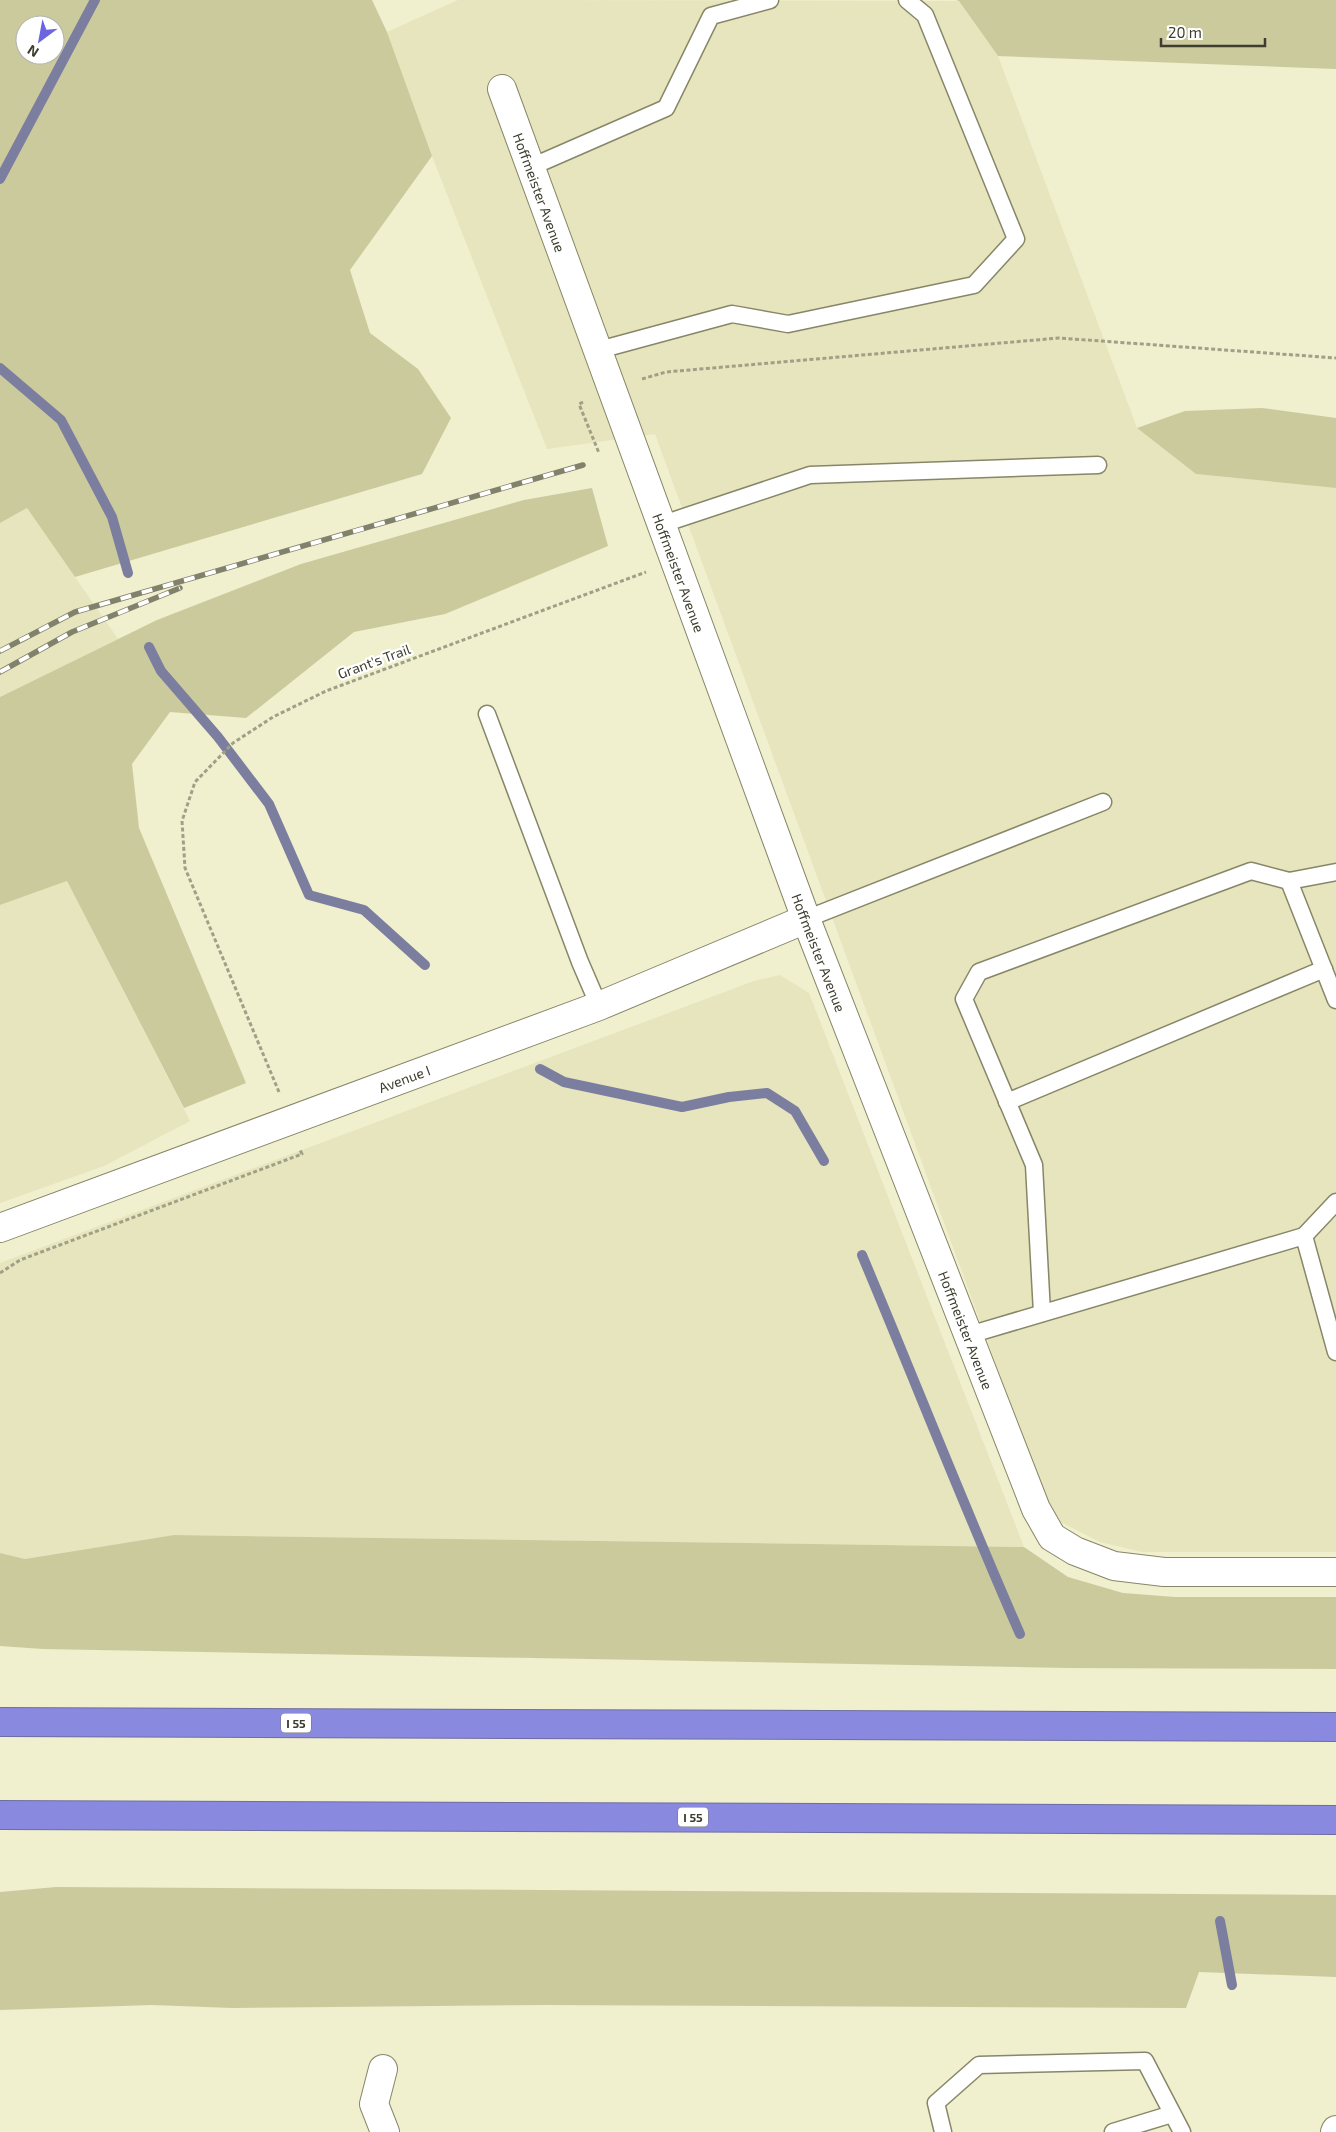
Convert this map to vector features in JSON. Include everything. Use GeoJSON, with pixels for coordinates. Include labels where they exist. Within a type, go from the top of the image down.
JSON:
{"type":"FeatureCollection","features":[{"type":"Feature","properties":{"kind":"highway","name":"I 55"},"geometry":{"type":"LineString","coordinates":[[4,1721],[1336,1727]]}},
{"type":"Feature","properties":{"kind":"highway"},"geometry":{"type":"LineString","coordinates":[[0,1828],[51,1814]]}},
{"type":"Feature","properties":{"kind":"highway","name":"I 55"},"geometry":{"type":"LineString","coordinates":[[0,1815],[1336,1820]]}},
{"type":"Feature","properties":{"kind":"street","name":"Hoffmeister Avenue"},"geometry":{"type":"LineString","coordinates":[[502,89],[663,524],[806,919],[1036,1509],[1052,1537],[1075,1551],[1114,1566],[1164,1572],[1336,1572]]}},
{"type":"Feature","properties":{"kind":"street","name":"Avenue I"},"geometry":{"type":"LineString","coordinates":[[0,1228],[599,1006],[806,919]]}},
{"type":"Feature","properties":{"kind":"street"},"geometry":{"type":"LineString","coordinates":[[383,2070],[374,2104],[384,2132]]}},
{"type":"Feature","properties":{"kind":"lane"},"geometry":{"type":"LineString","coordinates":[[531,167],[666,108],[711,16],[770,0]]}},
{"type":"Feature","properties":{"kind":"lane"},"geometry":{"type":"LineString","coordinates":[[599,350],[732,314],[788,324],[974,285],[1016,239],[925,15],[907,0]]}},
{"type":"Feature","properties":{"kind":"lane"},"geometry":{"type":"LineString","coordinates":[[663,524],[810,475],[1098,465]]}},
{"type":"Feature","properties":{"kind":"lane"},"geometry":{"type":"LineString","coordinates":[[488,714],[580,962],[599,1006]]}},
{"type":"Feature","properties":{"kind":"lane"},"geometry":{"type":"LineString","coordinates":[[806,919],[1103,802]]}},
{"type":"Feature","properties":{"kind":"lane"},"geometry":{"type":"LineString","coordinates":[[1042,1313],[1034,1166],[964,999],[978,972],[1251,871],[1288,881],[1336,872]]}},
{"type":"Feature","properties":{"kind":"lane"},"geometry":{"type":"LineString","coordinates":[[1288,881],[1336,1000]]}},
{"type":"Feature","properties":{"kind":"lane"},"geometry":{"type":"LineString","coordinates":[[1007,1102],[1324,969]]}},
{"type":"Feature","properties":{"kind":"lane"},"geometry":{"type":"LineString","coordinates":[[969,1335],[1304,1236],[1336,1202]]}},
{"type":"Feature","properties":{"kind":"lane"},"geometry":{"type":"LineString","coordinates":[[1304,1236],[1336,1352]]}},
{"type":"Feature","properties":{"kind":"lane"},"geometry":{"type":"LineString","coordinates":[[943,2132],[936,2102],[979,2065],[1145,2061],[1182,2132]]}},
{"type":"Feature","properties":{"kind":"lane"},"geometry":{"type":"LineString","coordinates":[[1113,2132],[1172,2114]]}},
{"type":"Feature","properties":{"kind":"path"},"geometry":{"type":"LineString","coordinates":[[666,372],[1059,338],[1336,358]]}},
{"type":"Feature","properties":{"kind":"path"},"geometry":{"type":"LineString","coordinates":[[600,457],[580,404],[612,387]]}},
{"type":"Feature","properties":{"kind":"path","name":"Grant's Trail"},"geometry":{"type":"LineString","coordinates":[[262,1051],[185,868],[182,821],[195,782],[234,742],[273,717],[326,691],[646,573],[642,564]]}},
{"type":"Feature","properties":{"kind":"shaded area"},"geometry":{"type":"Polygon","coordinates":[[[0,0],[372,0],[387,32],[432,156],[350,270],[370,333],[418,369],[451,418],[422,474],[75,577],[27,508],[0,523],[0,0]]]}},
{"type":"Feature","properties":{"kind":"shaded area"},"geometry":{"type":"Polygon","coordinates":[[[458,0],[959,1],[998,56],[1137,428],[1196,474],[1336,488],[1336,1552],[1142,1552],[1100,1542],[1059,1521],[1039,1482],[655,434],[547,449],[432,156],[387,32],[458,0]]]}},
{"type":"Feature","properties":{"kind":"shaded area"},"geometry":{"type":"Polygon","coordinates":[[[956,0],[1336,0],[1336,69],[998,56],[959,1],[956,0]]]}},
{"type":"Feature","properties":{"kind":"shaded area"},"geometry":{"type":"Polygon","coordinates":[[[1262,408],[1336,418],[1336,488],[1196,474],[1137,428],[1185,411],[1262,408]]]}},
{"type":"Feature","properties":{"kind":"shaded area"},"geometry":{"type":"Polygon","coordinates":[[[592,488],[608,546],[445,614],[354,632],[246,718],[170,712],[132,764],[139,828],[246,1083],[184,1108],[67,881],[0,905],[0,697],[157,620],[301,564],[524,500],[592,488]]]}},
{"type":"Feature","properties":{"kind":"shaded area"},"geometry":{"type":"Polygon","coordinates":[[[27,508],[118,639],[0,697],[0,523],[27,508]]]}},
{"type":"Feature","properties":{"kind":"shaded area"},"geometry":{"type":"Polygon","coordinates":[[[67,881],[190,1121],[104,1166],[0,1203],[0,905],[67,881]]]}},
{"type":"Feature","properties":{"kind":"shaded area"},"geometry":{"type":"Polygon","coordinates":[[[780,975],[809,993],[1024,1547],[174,1535],[25,1559],[0,1553],[0,1263],[754,981],[780,975]]]}},
{"type":"Feature","properties":{"kind":"shaded area"},"geometry":{"type":"Polygon","coordinates":[[[174,1535],[1024,1547],[1068,1577],[1123,1593],[1175,1597],[1336,1597],[1336,1669],[1068,1668],[43,1649],[0,1646],[0,1553],[25,1559],[174,1535]]]}},
{"type":"Feature","properties":{"kind":"shaded area"},"geometry":{"type":"Polygon","coordinates":[[[56,1887],[1336,1895],[1336,1977],[1199,1972],[1186,2008],[544,2005],[232,2008],[152,2005],[0,2010],[0,1892],[56,1887]]]}},
{"type":"Feature","properties":{"kind":"waterway"},"geometry":{"type":"LineString","coordinates":[[0,179],[95,0]]}},
{"type":"Feature","properties":{"kind":"waterway"},"geometry":{"type":"LineString","coordinates":[[0,368],[61,420],[112,517],[128,573]]}},
{"type":"Feature","properties":{"kind":"waterway"},"geometry":{"type":"LineString","coordinates":[[149,647],[161,671],[218,737],[269,804],[309,895],[364,910],[425,965]]}},
{"type":"Feature","properties":{"kind":"waterway"},"geometry":{"type":"LineString","coordinates":[[540,1069],[564,1082],[682,1107],[729,1097],[767,1093],[795,1111],[824,1161]]}},
{"type":"Feature","properties":{"kind":"waterway"},"geometry":{"type":"LineString","coordinates":[[862,1255],[1020,1634]]}},
{"type":"Feature","properties":{"kind":"waterway"},"geometry":{"type":"LineString","coordinates":[[1220,1921],[1232,1985]]}},
{"type":"Feature","properties":{"kind":"railway"},"geometry":{"type":"LineString","coordinates":[[0,651],[75,612],[583,465]]}},
{"type":"Feature","properties":{"kind":"railway"},"geometry":{"type":"LineString","coordinates":[[0,672],[72,632],[180,588]]}}]}
